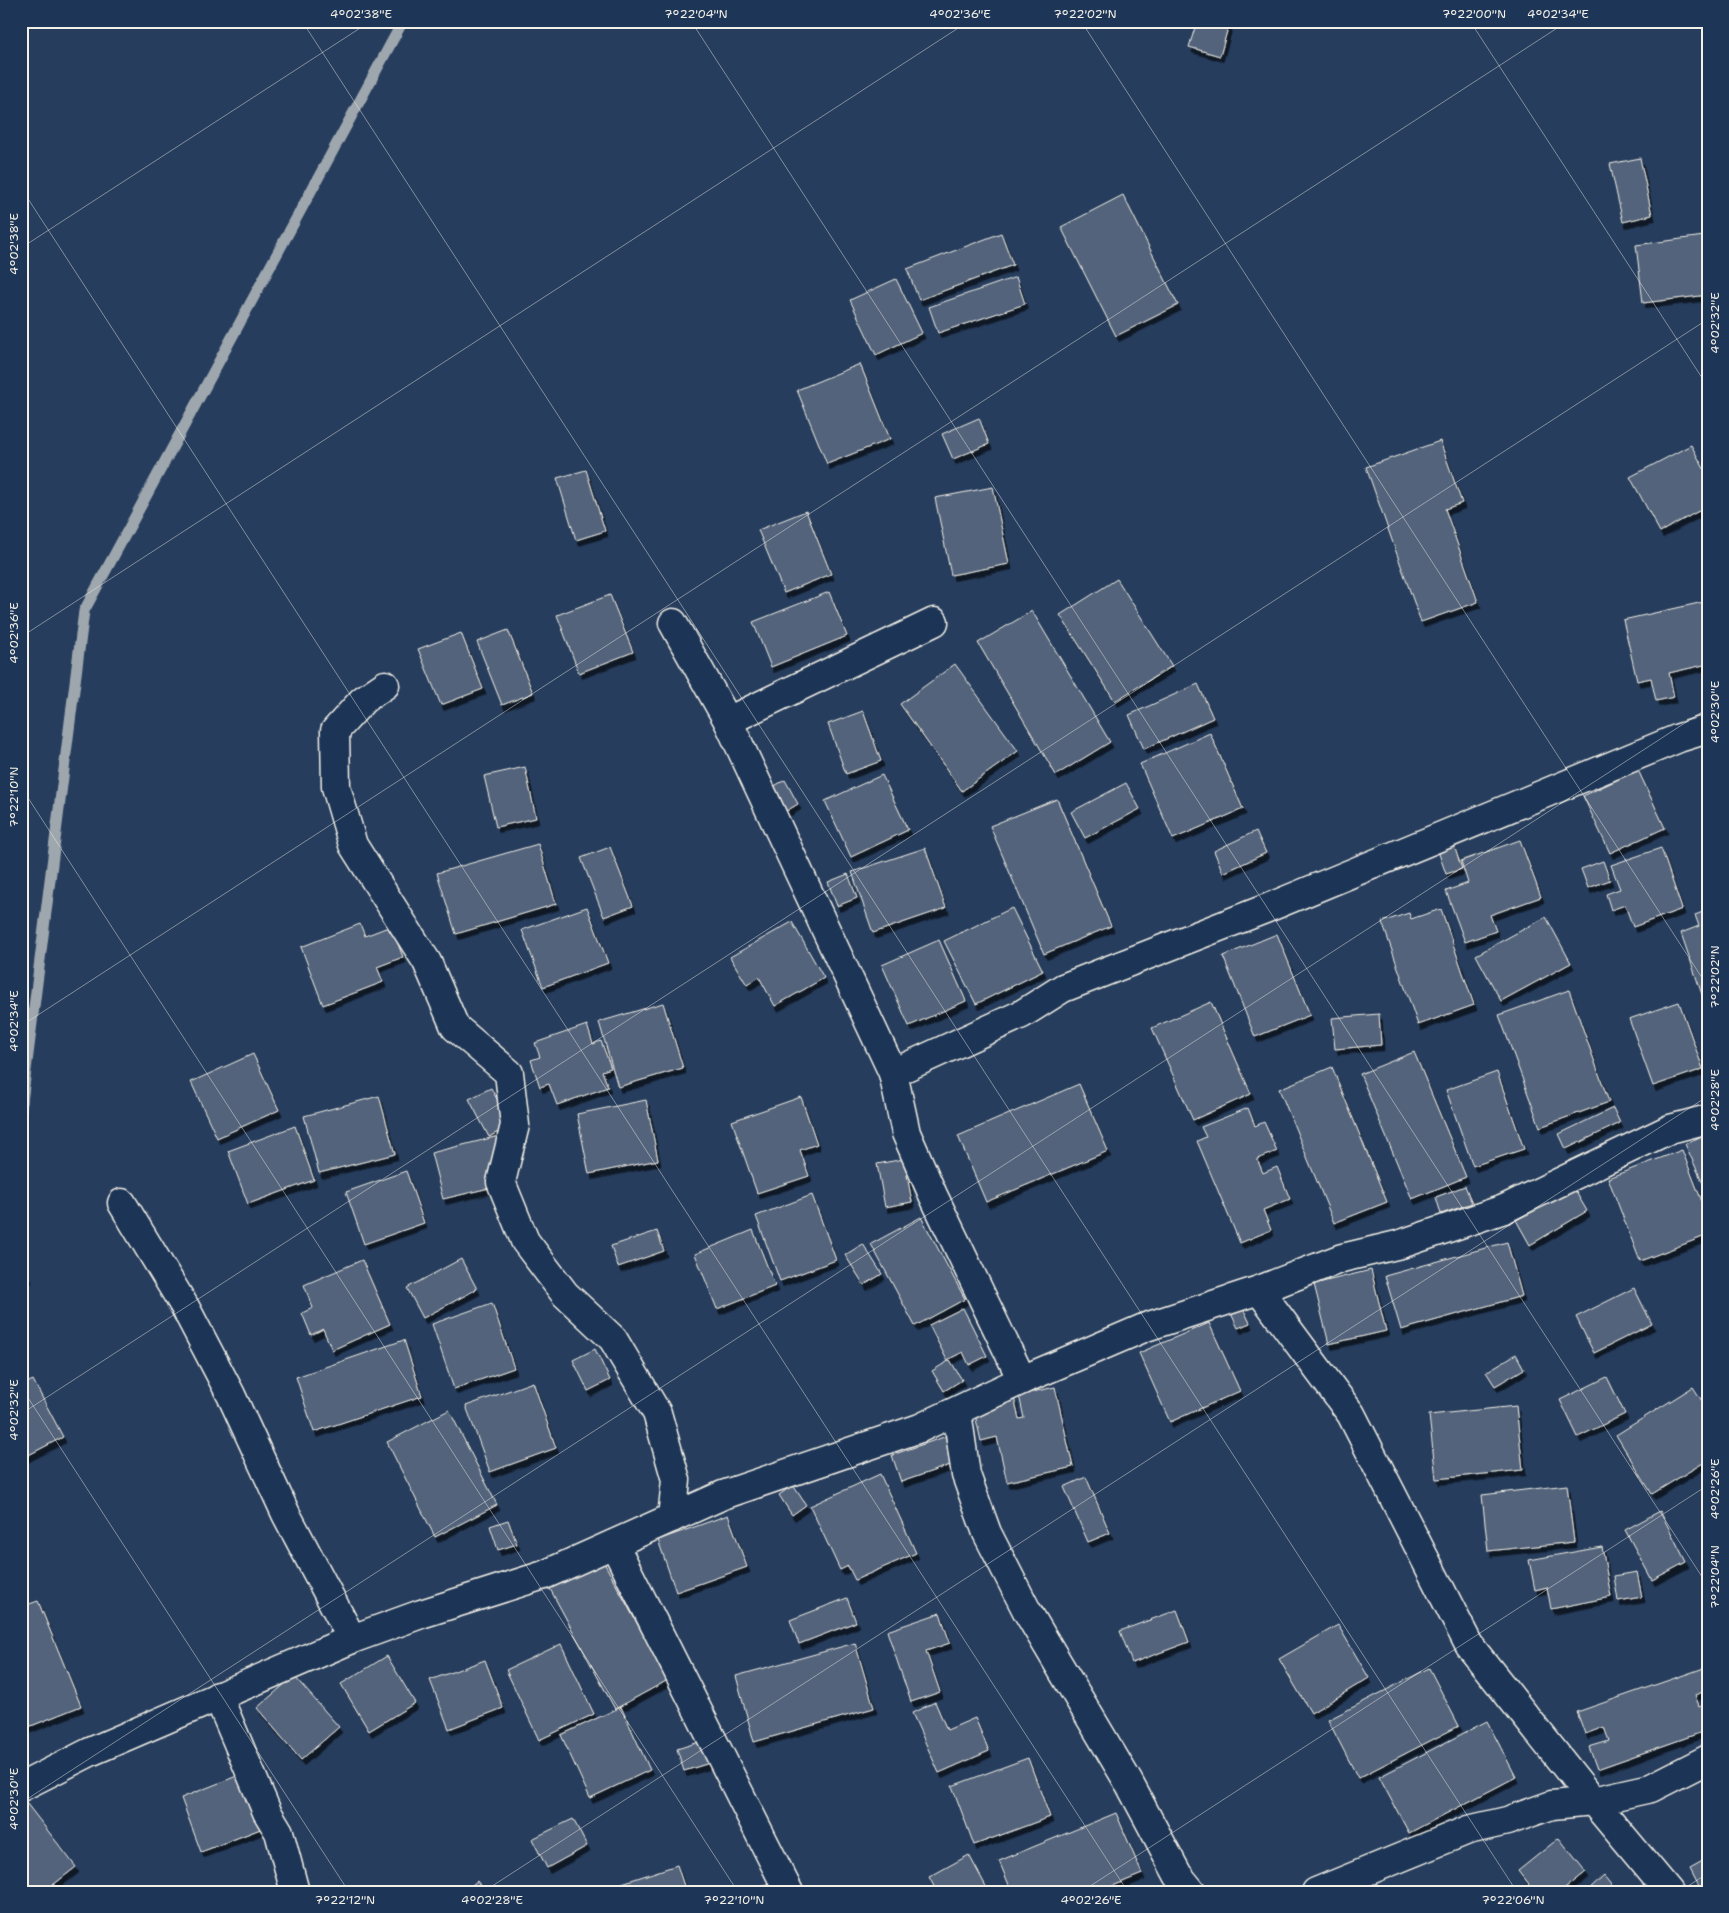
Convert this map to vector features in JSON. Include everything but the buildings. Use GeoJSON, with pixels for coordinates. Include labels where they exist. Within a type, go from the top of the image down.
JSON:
{"type":"FeatureCollection","features":[{"type":"Feature","properties":{"kind":"street"},"geometry":{"type":"LineString","coordinates":[[728,721],[934,622]]}},
{"type":"Feature","properties":{"kind":"street"},"geometry":{"type":"LineString","coordinates":[[673,623],[728,721],[893,1073],[906,1132],[932,1195],[1022,1380]]}},
{"type":"Feature","properties":{"kind":"street"},"geometry":{"type":"LineString","coordinates":[[386,685],[363,700],[335,731],[336,787],[354,845],[427,962],[455,1027],[509,1072],[515,1125],[502,1182],[525,1241],[565,1294],[613,1339],[657,1413],[676,1480],[672,1518]]}},
{"type":"Feature","properties":{"kind":"street"},"geometry":{"type":"LineString","coordinates":[[893,1073],[1022,1014],[1063,988],[1256,913],[1679,738],[1708,729]]}},
{"type":"Feature","properties":{"kind":"street"},"geometry":{"type":"LineString","coordinates":[[21,1787],[90,1752],[352,1639],[421,1614],[544,1575],[723,1495],[920,1428],[1022,1380],[1146,1327],[1259,1290],[1342,1258],[1401,1244],[1504,1209],[1670,1129],[1708,1119]]}},
{"type":"Feature","properties":{"kind":"street"},"geometry":{"type":"LineString","coordinates":[[122,1203],[185,1307],[231,1395],[286,1514],[352,1639]]}},
{"type":"Feature","properties":{"kind":"street"},"geometry":{"type":"LineString","coordinates":[[1259,1290],[1351,1414],[1469,1645],[1592,1801],[1668,1892]]}},
{"type":"Feature","properties":{"kind":"street"},"geometry":{"type":"LineString","coordinates":[[957,1412],[966,1475],[987,1533],[1027,1611],[1129,1783],[1178,1875],[1192,1892]]}},
{"type":"Feature","properties":{"kind":"street"},"geometry":{"type":"LineString","coordinates":[[614,1544],[790,1892]]}},
{"type":"Feature","properties":{"kind":"street"},"geometry":{"type":"LineString","coordinates":[[218,1696],[267,1812],[279,1832],[295,1892]]}},
{"type":"Feature","properties":{"kind":"street"},"geometry":{"type":"LineString","coordinates":[[1316,1892],[1468,1830],[1507,1821],[1552,1805],[1592,1801],[1651,1788],[1708,1759]]}},
{"type":"Feature","properties":{"kind":"waterway"},"geometry":{"type":"LineString","coordinates":[[21,1110],[84,611],[403,21]]}}]}
